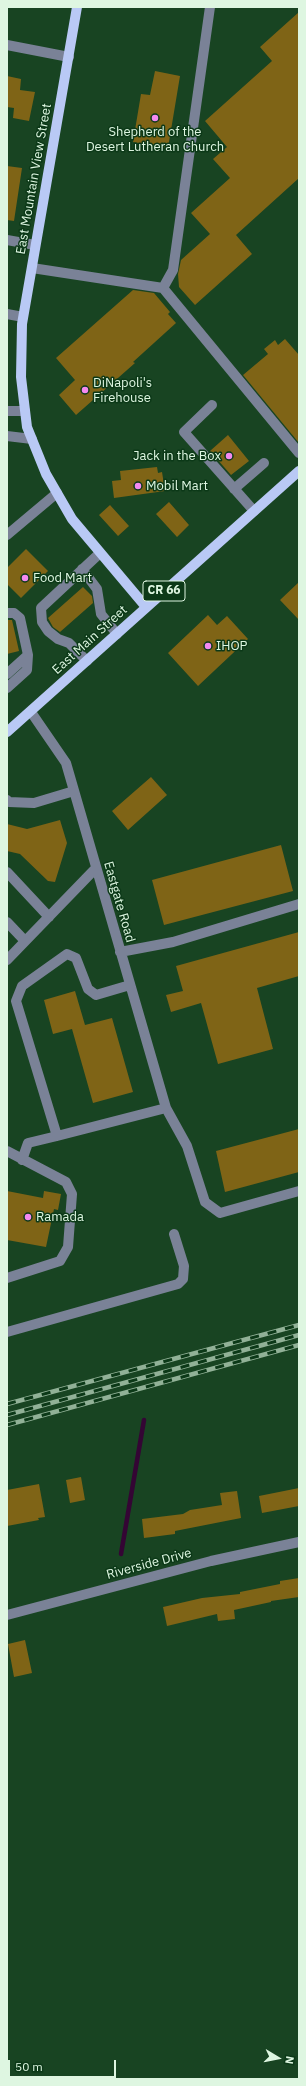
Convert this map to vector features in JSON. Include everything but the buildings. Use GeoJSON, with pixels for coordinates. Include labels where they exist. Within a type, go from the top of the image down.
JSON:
{"type":"FeatureCollection","features":[{"type":"Feature","properties":{"kind":"main road","name":"East Mountain View Street"},"geometry":{"type":"LineString","coordinates":[[77,7],[35,245],[24,317],[21,377],[27,427],[46,474],[72,519],[146,607]]}},
{"type":"Feature","properties":{"kind":"main road","name":"East Main Street"},"geometry":{"type":"LineString","coordinates":[[7,732],[299,471]]}},
{"type":"Feature","properties":{"kind":"street"},"geometry":{"type":"LineString","coordinates":[[163,288],[173,270],[210,7]]}},
{"type":"Feature","properties":{"kind":"street"},"geometry":{"type":"LineString","coordinates":[[7,45],[69,57]]}},
{"type":"Feature","properties":{"kind":"street"},"geometry":{"type":"LineString","coordinates":[[7,240],[35,245]]}},
{"type":"Feature","properties":{"kind":"street"},"geometry":{"type":"LineString","coordinates":[[32,268],[163,288],[299,453]]}},
{"type":"Feature","properties":{"kind":"street"},"geometry":{"type":"LineString","coordinates":[[7,314],[24,317]]}},
{"type":"Feature","properties":{"kind":"street"},"geometry":{"type":"LineString","coordinates":[[212,405],[184,432],[254,511]]}},
{"type":"Feature","properties":{"kind":"street"},"geometry":{"type":"LineString","coordinates":[[7,411],[25,411]]}},
{"type":"Feature","properties":{"kind":"street"},"geometry":{"type":"LineString","coordinates":[[7,436],[32,438]]}},
{"type":"Feature","properties":{"kind":"street"},"geometry":{"type":"LineString","coordinates":[[234,489],[264,463]]}},
{"type":"Feature","properties":{"kind":"street"},"geometry":{"type":"LineString","coordinates":[[7,535],[57,493]]}},
{"type":"Feature","properties":{"kind":"street"},"geometry":{"type":"LineString","coordinates":[[87,661],[69,643],[58,639],[48,631],[42,622],[40,608],[100,553]]}},
{"type":"Feature","properties":{"kind":"street"},"geometry":{"type":"LineString","coordinates":[[82,569],[97,589],[101,614],[117,634]]}},
{"type":"Feature","properties":{"kind":"street"},"geometry":{"type":"LineString","coordinates":[[7,613],[14,613],[20,618],[28,655],[27,670],[7,688]]}},
{"type":"Feature","properties":{"kind":"street"},"geometry":{"type":"LineString","coordinates":[[7,674],[28,655]]}},
{"type":"Feature","properties":{"kind":"street","name":"Eastgate Road"},"geometry":{"type":"LineString","coordinates":[[31,712],[66,763],[166,1108],[186,1146],[205,1202],[220,1213],[299,1191]]}},
{"type":"Feature","properties":{"kind":"street"},"geometry":{"type":"LineString","coordinates":[[8,804],[34,803],[74,791]]}},
{"type":"Feature","properties":{"kind":"street"},"geometry":{"type":"LineString","coordinates":[[7,960],[96,868]]}},
{"type":"Feature","properties":{"kind":"street"},"geometry":{"type":"LineString","coordinates":[[7,872],[49,917]]}},
{"type":"Feature","properties":{"kind":"street"},"geometry":{"type":"LineString","coordinates":[[120,952],[173,942],[299,904]]}},
{"type":"Feature","properties":{"kind":"street"},"geometry":{"type":"LineString","coordinates":[[7,922],[25,941]]}},
{"type":"Feature","properties":{"kind":"street"},"geometry":{"type":"LineString","coordinates":[[57,1136],[12,1003],[22,986],[67,954],[76,958],[88,989],[96,995],[130,985]]}},
{"type":"Feature","properties":{"kind":"street"},"geometry":{"type":"LineString","coordinates":[[22,1160],[28,1143],[166,1108]]}},
{"type":"Feature","properties":{"kind":"street"},"geometry":{"type":"LineString","coordinates":[[7,1151],[66,1182],[72,1194],[68,1247],[60,1261],[7,1278]]}},
{"type":"Feature","properties":{"kind":"street"},"geometry":{"type":"LineString","coordinates":[[7,1332],[178,1284],[183,1279],[184,1266],[174,1234]]}},
{"type":"Feature","properties":{"kind":"street","name":"Riverside Drive"},"geometry":{"type":"LineString","coordinates":[[7,1615],[211,1561],[299,1542]]}},
{"type":"Feature","properties":{"kind":"waterway"},"geometry":{"type":"LineString","coordinates":[[121,1554],[144,1420]]}},
{"type":"Feature","properties":{"kind":"railway"},"geometry":{"type":"LineString","coordinates":[[7,1404],[299,1325]]}},
{"type":"Feature","properties":{"kind":"railway"},"geometry":{"type":"LineString","coordinates":[[7,1415],[299,1335]]}},
{"type":"Feature","properties":{"kind":"railway"},"geometry":{"type":"LineString","coordinates":[[7,1425],[299,1345]]}},
{"type":"Feature","properties":{"kind":"place","name":"Shepherd of the Desert Lutheran Church"},"geometry":{"type":"Point","coordinates":[155,118]}},
{"type":"Feature","properties":{"kind":"place","name":"DiNapoli's Firehouse"},"geometry":{"type":"Point","coordinates":[85,390]}},
{"type":"Feature","properties":{"kind":"place","name":"Jack in the Box"},"geometry":{"type":"Point","coordinates":[229,456]}},
{"type":"Feature","properties":{"kind":"place","name":"Mobil Mart"},"geometry":{"type":"Point","coordinates":[138,486]}},
{"type":"Feature","properties":{"kind":"place","name":"Food Mart"},"geometry":{"type":"Point","coordinates":[25,578]}},
{"type":"Feature","properties":{"kind":"place","name":"IHOP"},"geometry":{"type":"Point","coordinates":[208,646]}},
{"type":"Feature","properties":{"kind":"place","name":"Ramada"},"geometry":{"type":"Point","coordinates":[28,1217]}}]}
